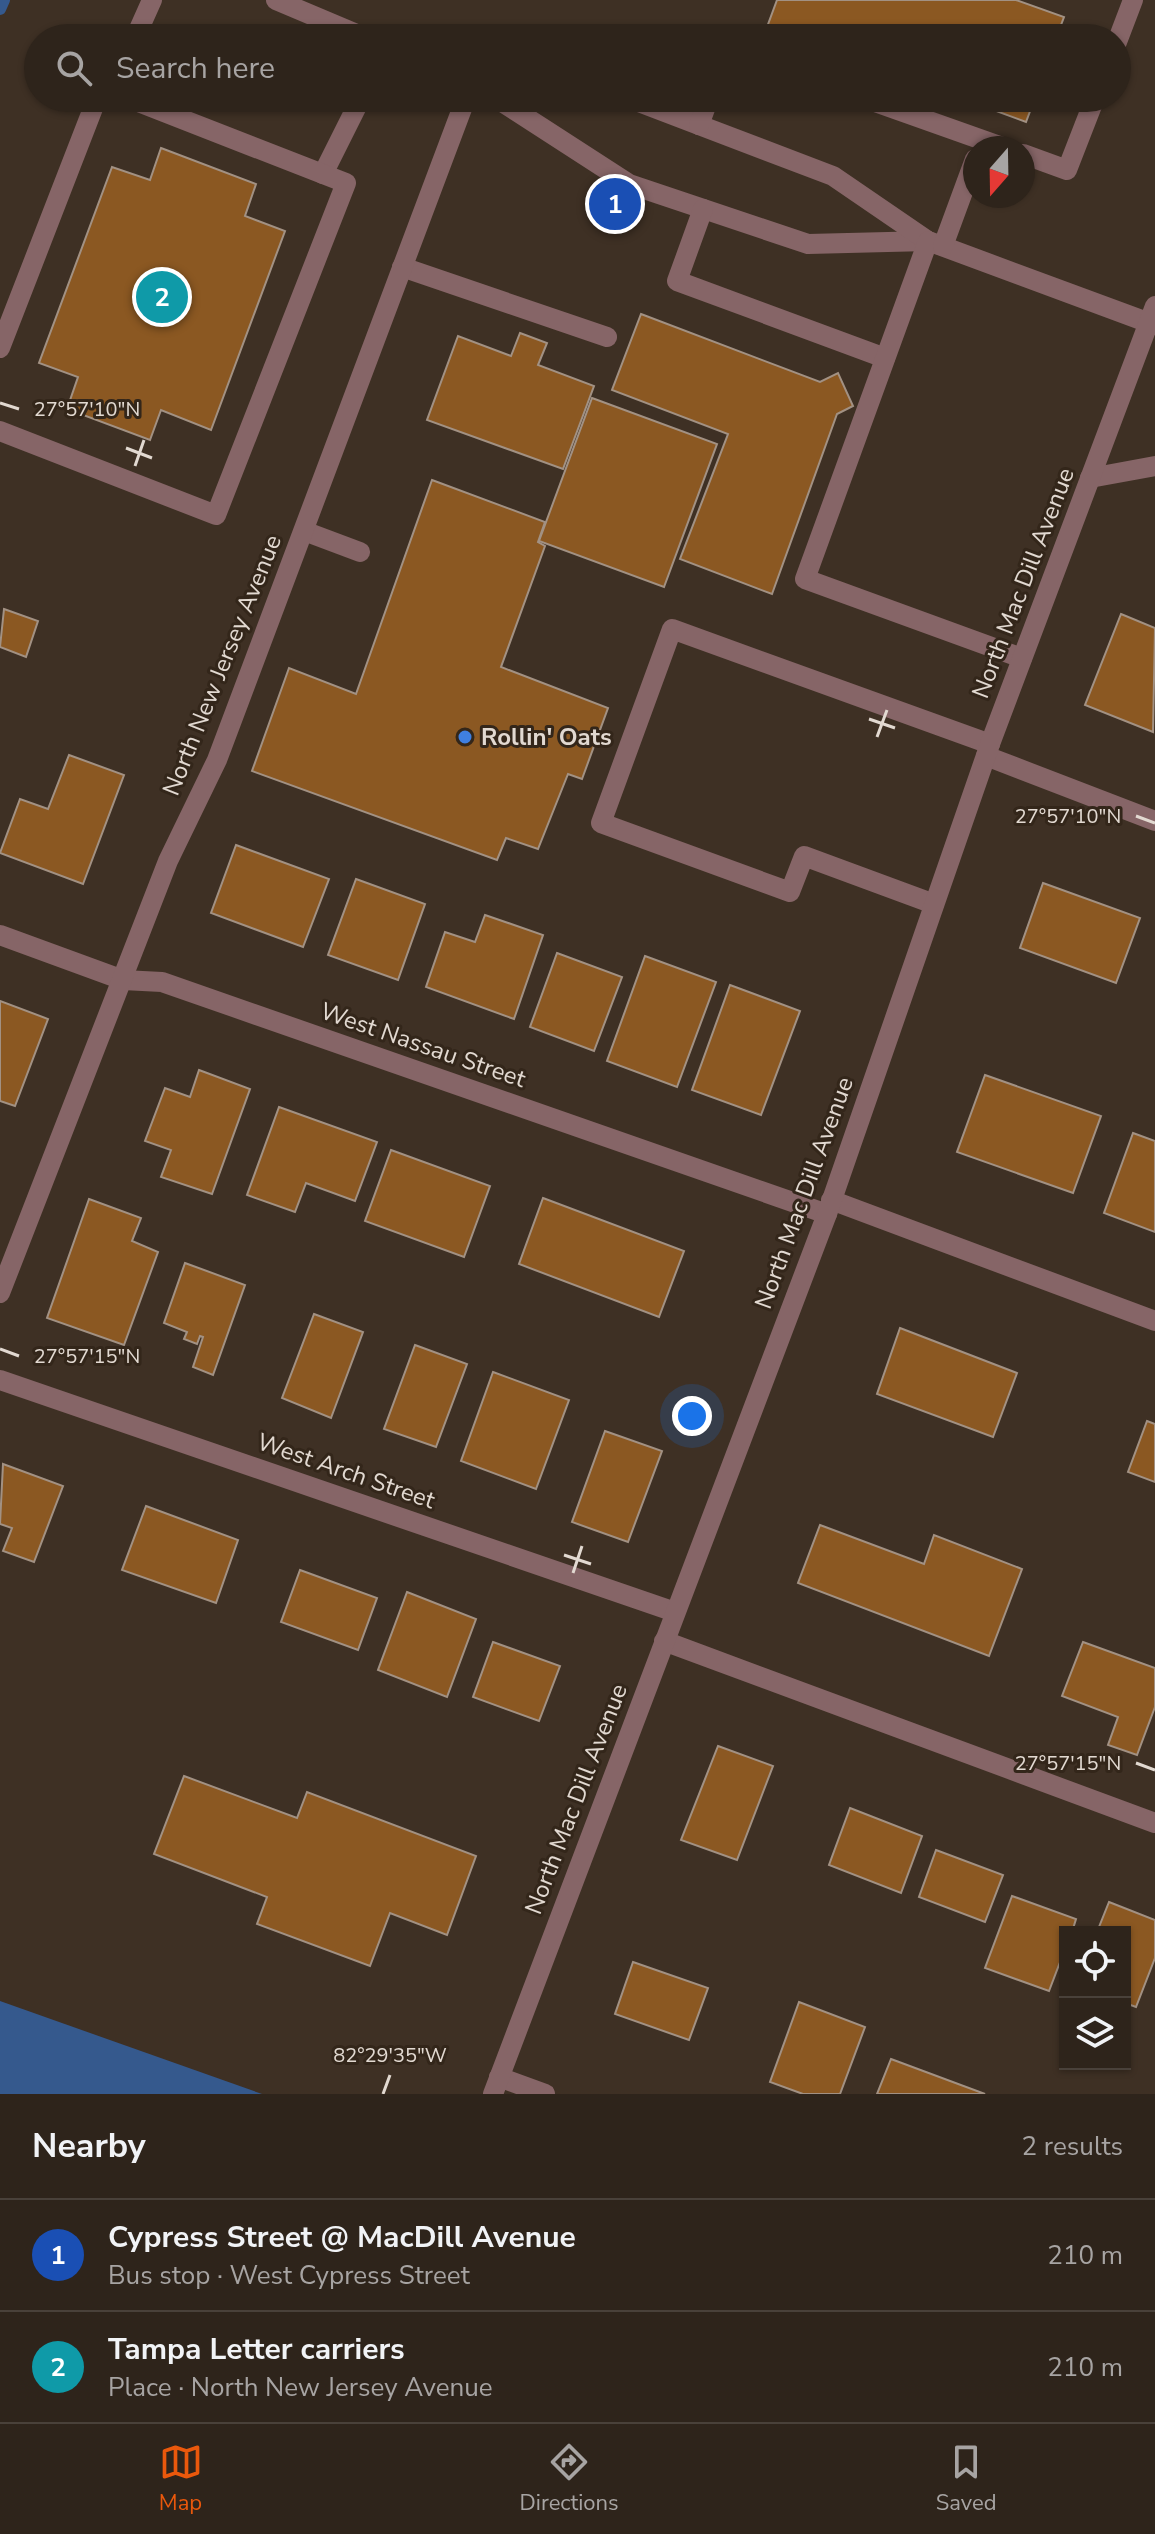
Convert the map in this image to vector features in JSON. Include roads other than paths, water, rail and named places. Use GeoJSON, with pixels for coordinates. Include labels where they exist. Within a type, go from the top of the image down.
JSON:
{"type":"FeatureCollection","features":[{"type":"Feature","properties":{"kind":"street"},"geometry":{"type":"LineString","coordinates":[[141,24],[152,0]]}},
{"type":"Feature","properties":{"kind":"street"},"geometry":{"type":"LineString","coordinates":[[276,0],[310,7],[341,24]]}},
{"type":"Feature","properties":{"kind":"street"},"geometry":{"type":"LineString","coordinates":[[1124,24],[1133,0]]}},
{"type":"Feature","properties":{"kind":"street"},"geometry":{"type":"LineString","coordinates":[[0,348],[92,112]]}},
{"type":"Feature","properties":{"kind":"street"},"geometry":{"type":"LineString","coordinates":[[0,431],[216,515],[346,183],[164,112]]}},
{"type":"Feature","properties":{"kind":"street"},"geometry":{"type":"LineString","coordinates":[[323,174],[354,112]]}},
{"type":"Feature","properties":{"kind":"street","name":"North New Jersey Avenue"},"geometry":{"type":"LineString","coordinates":[[0,1293],[168,861],[217,760],[461,112]]}},
{"type":"Feature","properties":{"kind":"street"},"geometry":{"type":"LineString","coordinates":[[518,112],[629,184],[808,244],[935,243]]}},
{"type":"Feature","properties":{"kind":"street"},"geometry":{"type":"LineString","coordinates":[[665,112],[833,176],[935,243],[1153,318]]}},
{"type":"Feature","properties":{"kind":"street"},"geometry":{"type":"LineString","coordinates":[[699,125],[704,112]]}},
{"type":"Feature","properties":{"kind":"street"},"geometry":{"type":"LineString","coordinates":[[896,112],[963,142]]}},
{"type":"Feature","properties":{"kind":"street"},"geometry":{"type":"LineString","coordinates":[[1035,158],[1067,170],[1090,112]]}},
{"type":"Feature","properties":{"kind":"street"},"geometry":{"type":"LineString","coordinates":[[963,183],[885,358],[805,579],[1022,658]]}},
{"type":"Feature","properties":{"kind":"street"},"geometry":{"type":"LineString","coordinates":[[703,209],[677,281],[885,358]]}},
{"type":"Feature","properties":{"kind":"street"},"geometry":{"type":"LineString","coordinates":[[402,267],[607,337]]}},
{"type":"Feature","properties":{"kind":"street","name":"North Mac Dill Avenue"},"geometry":{"type":"LineString","coordinates":[[496,2085],[829,1207],[988,750],[1153,318]]}},
{"type":"Feature","properties":{"kind":"street"},"geometry":{"type":"LineString","coordinates":[[1090,478],[1155,466]]}},
{"type":"Feature","properties":{"kind":"street"},"geometry":{"type":"LineString","coordinates":[[304,531],[360,552]]}},
{"type":"Feature","properties":{"kind":"street"},"geometry":{"type":"LineString","coordinates":[[934,904],[804,856],[790,892],[601,823],[672,629],[988,750],[1155,821]]}},
{"type":"Feature","properties":{"kind":"street","name":"West Nassau Street"},"geometry":{"type":"LineString","coordinates":[[0,935],[123,980],[162,982],[829,1207],[1155,1321]]}},
{"type":"Feature","properties":{"kind":"street","name":"West Arch Street"},"geometry":{"type":"LineString","coordinates":[[0,1380],[675,1612]]}},
{"type":"Feature","properties":{"kind":"street"},"geometry":{"type":"LineString","coordinates":[[664,1641],[1155,1823]]}},
{"type":"Feature","properties":{"kind":"street"},"geometry":{"type":"LineString","coordinates":[[496,2085],[545,2094]]}},
{"type":"Feature","properties":{"kind":"water"},"geometry":{"type":"Polygon","coordinates":[[[0,2001],[262,2094],[0,2094],[0,2001]]]}},
{"type":"Feature","properties":{"kind":"waterway"},"geometry":{"type":"LineString","coordinates":[[0,9],[4,0]]}},
{"type":"Feature","properties":{"kind":"place","name":"Cypress Street @ MacDill Avenue"},"geometry":{"type":"Point","coordinates":[615,204]}},
{"type":"Feature","properties":{"kind":"place","name":"Tampa Letter carriers"},"geometry":{"type":"Point","coordinates":[162,297]}},
{"type":"Feature","properties":{"kind":"place","name":"Rollin' Oats"},"geometry":{"type":"Point","coordinates":[465,737]}}]}
